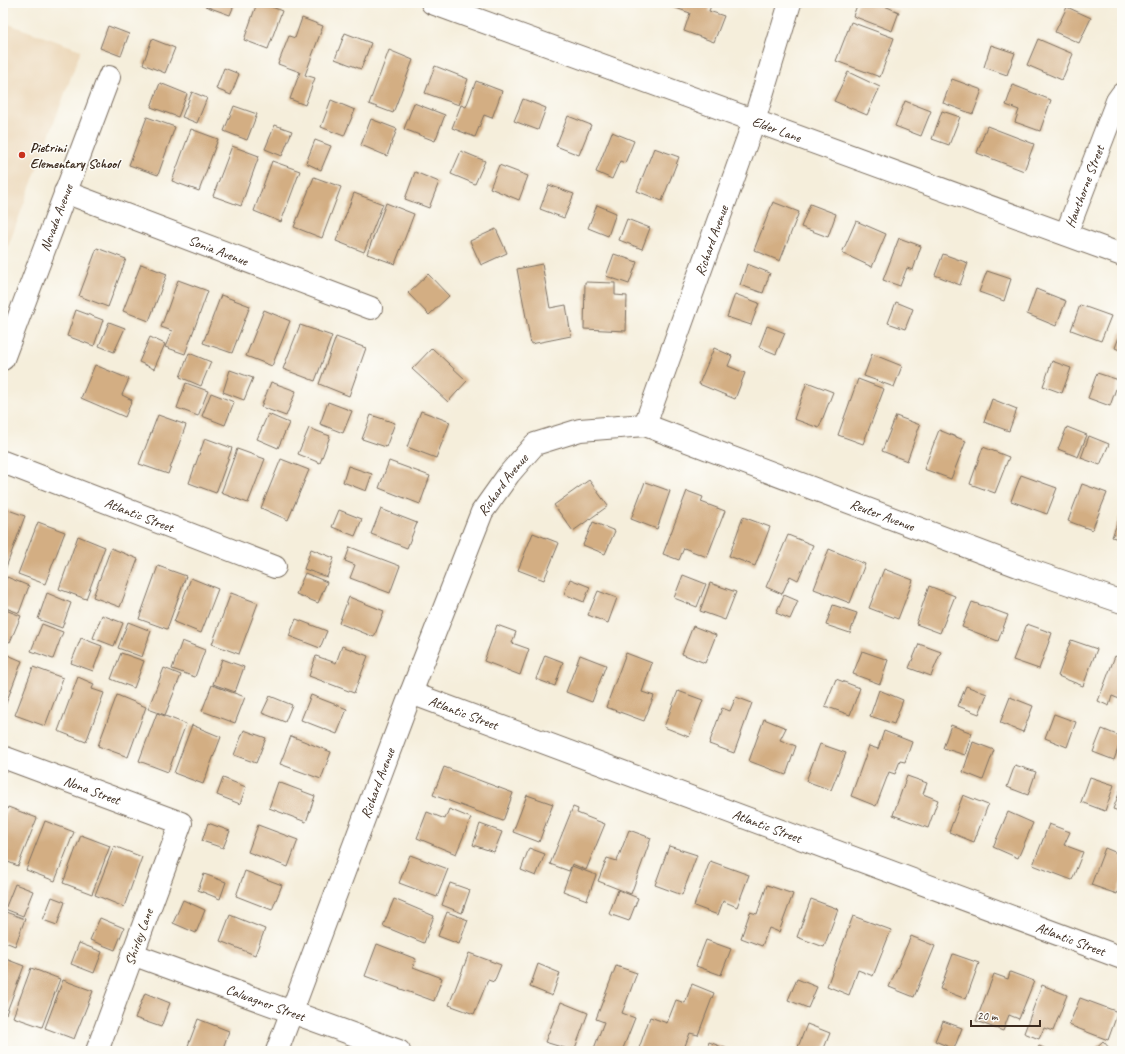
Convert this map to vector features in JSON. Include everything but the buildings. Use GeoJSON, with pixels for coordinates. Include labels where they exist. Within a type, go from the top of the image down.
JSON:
{"type":"FeatureCollection","features":[{"type":"Feature","properties":{"kind":"street","name":"Elder Lane"},"geometry":{"type":"LineString","coordinates":[[432,3],[1122,255]]}},
{"type":"Feature","properties":{"kind":"street","name":"Richard Avenue"},"geometry":{"type":"LineString","coordinates":[[278,1051],[411,693],[482,512],[509,474],[535,444],[580,430],[644,425],[754,121],[790,3]]}},
{"type":"Feature","properties":{"kind":"street","name":"Nevada Avenue"},"geometry":{"type":"LineString","coordinates":[[3,359],[109,77]]}},
{"type":"Feature","properties":{"kind":"street","name":"Hawthorne Street"},"geometry":{"type":"LineString","coordinates":[[1066,234],[1117,101],[1122,94]]}},
{"type":"Feature","properties":{"kind":"street","name":"Sonia Avenue"},"geometry":{"type":"LineString","coordinates":[[65,192],[371,308]]}},
{"type":"Feature","properties":{"kind":"street","name":"Reuter Avenue"},"geometry":{"type":"LineString","coordinates":[[644,425],[1026,568],[1122,602]]}},
{"type":"Feature","properties":{"kind":"street","name":"Atlantic Street"},"geometry":{"type":"LineString","coordinates":[[3,462],[275,567]]}},
{"type":"Feature","properties":{"kind":"street","name":"Atlantic Street"},"geometry":{"type":"LineString","coordinates":[[411,693],[1122,958]]}},
{"type":"Feature","properties":{"kind":"street","name":"Nona Street"},"geometry":{"type":"LineString","coordinates":[[3,757],[181,823]]}},
{"type":"Feature","properties":{"kind":"street","name":"Shirley Lane"},"geometry":{"type":"LineString","coordinates":[[97,1051],[181,823]]}},
{"type":"Feature","properties":{"kind":"street","name":"Calwagner Street"},"geometry":{"type":"LineString","coordinates":[[132,954],[399,1051]]}},
{"type":"Feature","properties":{"kind":"shaded area","name":"Pietrini Elementary School"},"geometry":{"type":"Polygon","coordinates":[[[3,22],[81,50],[3,260],[3,22]]]}},
{"type":"Feature","properties":{"kind":"place","name":"Pietrini Elementary School"},"geometry":{"type":"Point","coordinates":[22,155]}}]}
